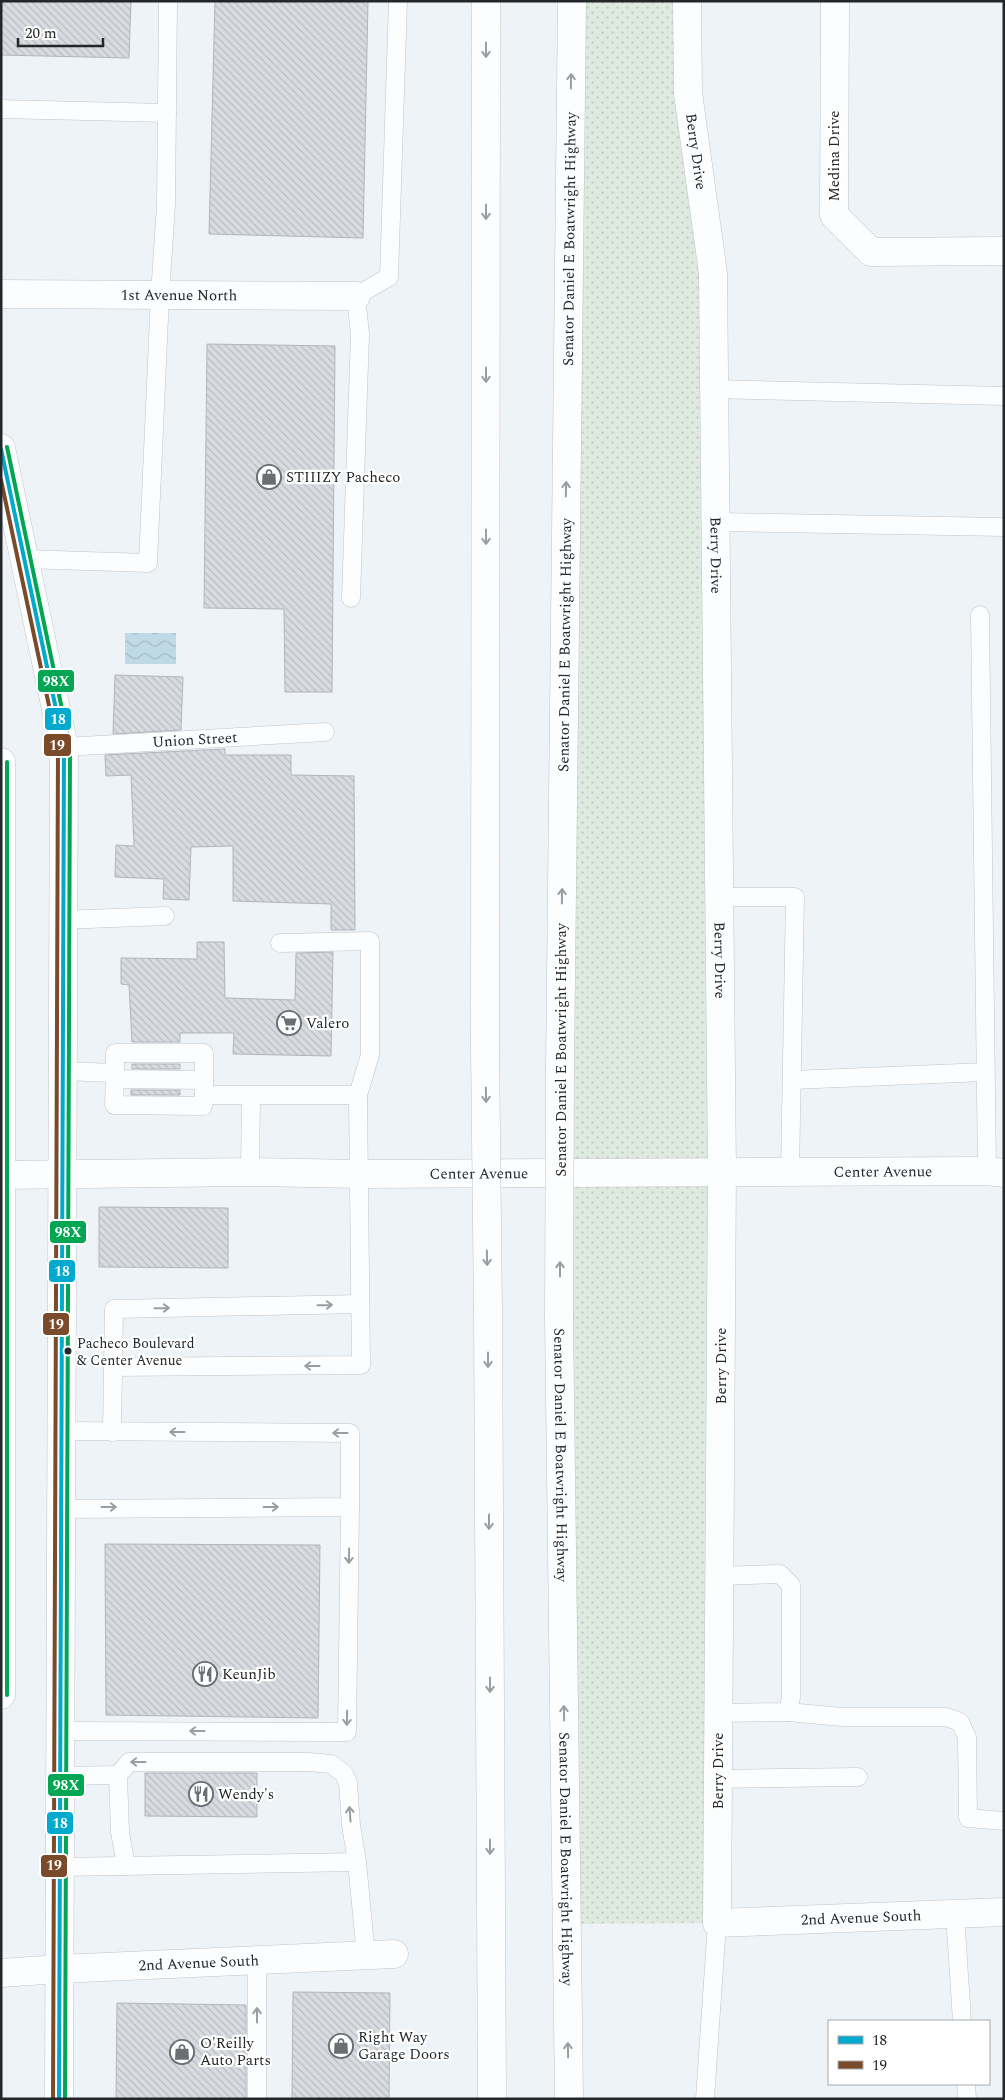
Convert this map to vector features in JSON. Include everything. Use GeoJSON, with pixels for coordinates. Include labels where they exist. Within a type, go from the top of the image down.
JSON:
{"type":"FeatureCollection","features":[{"type":"Feature","properties":{"kind":"main road"},"geometry":{"type":"LineString","coordinates":[[486,1],[485,1046],[492,2099]]}},
{"type":"Feature","properties":{"kind":"main road","name":"Senator Daniel E Boatwright Highway"},"geometry":{"type":"LineString","coordinates":[[569,2099],[560,1317],[560,1068],[572,1]]}},
{"type":"Feature","properties":{"kind":"main road","name":"Berry Drive"},"geometry":{"type":"LineString","coordinates":[[687,1],[688,93],[713,273],[722,1172],[717,1922]]}},
{"type":"Feature","properties":{"kind":"main road","name":"Medina Drive"},"geometry":{"type":"LineString","coordinates":[[835,1],[834,215],[871,252],[1004,251]]}},
{"type":"Feature","properties":{"kind":"main road","name":"1st Avenue North"},"geometry":{"type":"LineString","coordinates":[[1,294],[356,296]]}},
{"type":"Feature","properties":{"kind":"main road"},"geometry":{"type":"LineString","coordinates":[[1,448],[64,747],[59,2099]]}},
{"type":"Feature","properties":{"kind":"main road"},"geometry":{"type":"LineString","coordinates":[[1,762],[1,1694]]}},
{"type":"Feature","properties":{"kind":"main road","name":"Center Avenue"},"geometry":{"type":"LineString","coordinates":[[2,1175],[250,1172],[359,1174],[998,1170]]}},
{"type":"Feature","properties":{"kind":"main road","name":"2nd Avenue South"},"geometry":{"type":"LineString","coordinates":[[717,1922],[1004,1912]]}},
{"type":"Feature","properties":{"kind":"main road","name":"2nd Avenue South"},"geometry":{"type":"LineString","coordinates":[[1,1973],[59,1968],[394,1954]]}},
{"type":"Feature","properties":{"kind":"lane"},"geometry":{"type":"LineString","coordinates":[[24,559],[148,563],[166,204],[168,1]]}},
{"type":"Feature","properties":{"kind":"lane"},"geometry":{"type":"LineString","coordinates":[[351,598],[360,334],[356,296],[389,277],[398,1]]}},
{"type":"Feature","properties":{"kind":"lane"},"geometry":{"type":"LineString","coordinates":[[1,109],[167,113]]}},
{"type":"Feature","properties":{"kind":"lane"},"geometry":{"type":"LineString","coordinates":[[714,389],[1004,396]]}},
{"type":"Feature","properties":{"kind":"lane"},"geometry":{"type":"LineString","coordinates":[[716,522],[1004,527]]}},
{"type":"Feature","properties":{"kind":"lane"},"geometry":{"type":"LineString","coordinates":[[980,614],[986,1072],[998,1170]]}},
{"type":"Feature","properties":{"kind":"lane","name":"Union Street"},"geometry":{"type":"LineString","coordinates":[[64,747],[325,732]]}},
{"type":"Feature","properties":{"kind":"lane"},"geometry":{"type":"LineString","coordinates":[[719,898],[795,898],[790,1172]]}},
{"type":"Feature","properties":{"kind":"lane"},"geometry":{"type":"LineString","coordinates":[[62,920],[165,916]]}},
{"type":"Feature","properties":{"kind":"lane"},"geometry":{"type":"LineString","coordinates":[[114,1366],[361,1365],[358,1095],[370,1054],[370,941],[280,943]]}},
{"type":"Feature","properties":{"kind":"lane"},"geometry":{"type":"LineString","coordinates":[[115,1053],[204,1053],[203,1106],[114,1105],[115,1076],[115,1053]]}},
{"type":"Feature","properties":{"kind":"lane"},"geometry":{"type":"LineString","coordinates":[[62,1072],[115,1076],[251,1096],[358,1095]]}},
{"type":"Feature","properties":{"kind":"lane"},"geometry":{"type":"LineString","coordinates":[[792,1080],[986,1072]]}},
{"type":"Feature","properties":{"kind":"lane"},"geometry":{"type":"LineString","coordinates":[[250,1172],[251,1096]]}},
{"type":"Feature","properties":{"kind":"lane"},"geometry":{"type":"LineString","coordinates":[[112,1432],[114,1309],[360,1304]]}},
{"type":"Feature","properties":{"kind":"lane"},"geometry":{"type":"LineString","coordinates":[[60,1431],[350,1433],[347,1732],[60,1731]]}},
{"type":"Feature","properties":{"kind":"lane"},"geometry":{"type":"LineString","coordinates":[[60,1509],[350,1507]]}},
{"type":"Feature","properties":{"kind":"lane"},"geometry":{"type":"LineString","coordinates":[[719,1576],[780,1574],[791,1585],[791,1697],[788,1712]]}},
{"type":"Feature","properties":{"kind":"lane"},"geometry":{"type":"LineString","coordinates":[[718,1713],[788,1712],[842,1716],[946,1717],[960,1722],[967,1737],[968,1818],[1004,1821]]}},
{"type":"Feature","properties":{"kind":"lane"},"geometry":{"type":"LineString","coordinates":[[126,1866],[120,1832],[118,1775],[130,1762],[309,1762],[331,1764],[344,1774],[348,1783],[366,1956]]}},
{"type":"Feature","properties":{"kind":"lane"},"geometry":{"type":"LineString","coordinates":[[60,1776],[118,1775]]}},
{"type":"Feature","properties":{"kind":"lane"},"geometry":{"type":"LineString","coordinates":[[718,1779],[858,1777]]}},
{"type":"Feature","properties":{"kind":"lane"},"geometry":{"type":"LineString","coordinates":[[59,1867],[357,1862]]}},
{"type":"Feature","properties":{"kind":"lane"},"geometry":{"type":"LineString","coordinates":[[955,1914],[962,2020]]}},
{"type":"Feature","properties":{"kind":"lane"},"geometry":{"type":"LineString","coordinates":[[705,2099],[717,1922]]}},
{"type":"Feature","properties":{"kind":"lane"},"geometry":{"type":"LineString","coordinates":[[257,1960],[257,2099]]}},
{"type":"Feature","properties":{"kind":"lane"},"geometry":{"type":"LineString","coordinates":[[966,2085],[967,2099]]}},
{"type":"Feature","properties":{"kind":"shaded area"},"geometry":{"type":"Polygon","coordinates":[[[572,1],[687,1],[713,273],[717,1923],[567,1924],[572,1]]]}},
{"type":"Feature","properties":{"kind":"water"},"geometry":{"type":"Polygon","coordinates":[[[125,633],[176,633],[176,664],[125,664],[125,633]]]}},
{"type":"Feature","properties":{"kind":"building"},"geometry":{"type":"Polygon","coordinates":[[[1,1],[131,1],[129,58],[1,55],[1,1]]]}},
{"type":"Feature","properties":{"kind":"building"},"geometry":{"type":"Polygon","coordinates":[[[215,1],[368,1],[363,238],[209,234],[215,1]]]}},
{"type":"Feature","properties":{"kind":"building","name":"STIIIZY Pacheco"},"geometry":{"type":"Polygon","coordinates":[[[207,344],[335,346],[332,692],[285,692],[284,609],[204,608],[207,344]]]}},
{"type":"Feature","properties":{"kind":"building"},"geometry":{"type":"Polygon","coordinates":[[[115,675],[183,677],[181,730],[113,734],[115,675]]]}},
{"type":"Feature","properties":{"kind":"building"},"geometry":{"type":"Polygon","coordinates":[[[225,749],[225,755],[291,755],[291,775],[354,776],[355,930],[331,930],[331,904],[233,901],[233,846],[191,847],[189,900],[163,899],[164,879],[115,877],[116,845],[134,846],[131,775],[106,776],[105,755],[225,749]]]}},
{"type":"Feature","properties":{"kind":"building"},"geometry":{"type":"Polygon","coordinates":[[[197,942],[224,942],[225,998],[295,1000],[296,953],[333,952],[331,1056],[233,1054],[234,1033],[180,1033],[180,1042],[132,1042],[129,985],[121,984],[121,958],[197,959],[197,942]]]}},
{"type":"Feature","properties":{"kind":"building"},"geometry":{"type":"Polygon","coordinates":[[[132,1064],[180,1064],[180,1069],[132,1069],[132,1064]]]}},
{"type":"Feature","properties":{"kind":"building"},"geometry":{"type":"Polygon","coordinates":[[[131,1090],[180,1090],[180,1095],[131,1095],[131,1090]]]}},
{"type":"Feature","properties":{"kind":"building"},"geometry":{"type":"Polygon","coordinates":[[[99,1207],[228,1208],[228,1268],[99,1267],[99,1207]]]}},
{"type":"Feature","properties":{"kind":"building"},"geometry":{"type":"Polygon","coordinates":[[[105,1544],[320,1545],[318,1718],[106,1715],[105,1544]]]}},
{"type":"Feature","properties":{"kind":"building","name":"Wendy's"},"geometry":{"type":"Polygon","coordinates":[[[145,1773],[257,1773],[257,1817],[145,1816],[145,1773]]]}},
{"type":"Feature","properties":{"kind":"building","name":"Right Way Garage Doors"},"geometry":{"type":"Polygon","coordinates":[[[293,1992],[390,1993],[389,2099],[292,2099],[293,1992]]]}},
{"type":"Feature","properties":{"kind":"building","name":"O'Reilly Auto Parts"},"geometry":{"type":"Polygon","coordinates":[[[117,2003],[246,2005],[246,2099],[116,2099],[117,2003]]]}},
{"type":"Feature","properties":{"kind":"transit line","name":"98X"},"geometry":{"type":"LineString","coordinates":[[7,447],[70,747],[65,2099]]}},
{"type":"Feature","properties":{"kind":"transit line","name":"18"},"geometry":{"type":"LineString","coordinates":[[1,449],[64,747],[59,2099]]}},
{"type":"Feature","properties":{"kind":"transit line","name":"19"},"geometry":{"type":"LineString","coordinates":[[1,480],[58,748],[53,2099]]}},
{"type":"Feature","properties":{"kind":"transit line","name":"98X"},"geometry":{"type":"LineString","coordinates":[[7,762],[7,1695]]}},
{"type":"Feature","properties":{"kind":"place","name":"STIIIZY Pacheco"},"geometry":{"type":"Point","coordinates":[269,477]}},
{"type":"Feature","properties":{"kind":"place","name":"Valero"},"geometry":{"type":"Point","coordinates":[289,1023]}},
{"type":"Feature","properties":{"kind":"place","name":"Pacheco Boulevard & Center Avenue"},"geometry":{"type":"Point","coordinates":[68,1351]}},
{"type":"Feature","properties":{"kind":"place","name":"KeunJib"},"geometry":{"type":"Point","coordinates":[205,1674]}},
{"type":"Feature","properties":{"kind":"place","name":"Wendy's"},"geometry":{"type":"Point","coordinates":[201,1794]}},
{"type":"Feature","properties":{"kind":"place","name":"Right Way Garage Doors"},"geometry":{"type":"Point","coordinates":[341,2046]}},
{"type":"Feature","properties":{"kind":"place","name":"O'Reilly Auto Parts"},"geometry":{"type":"Point","coordinates":[182,2052]}}]}
